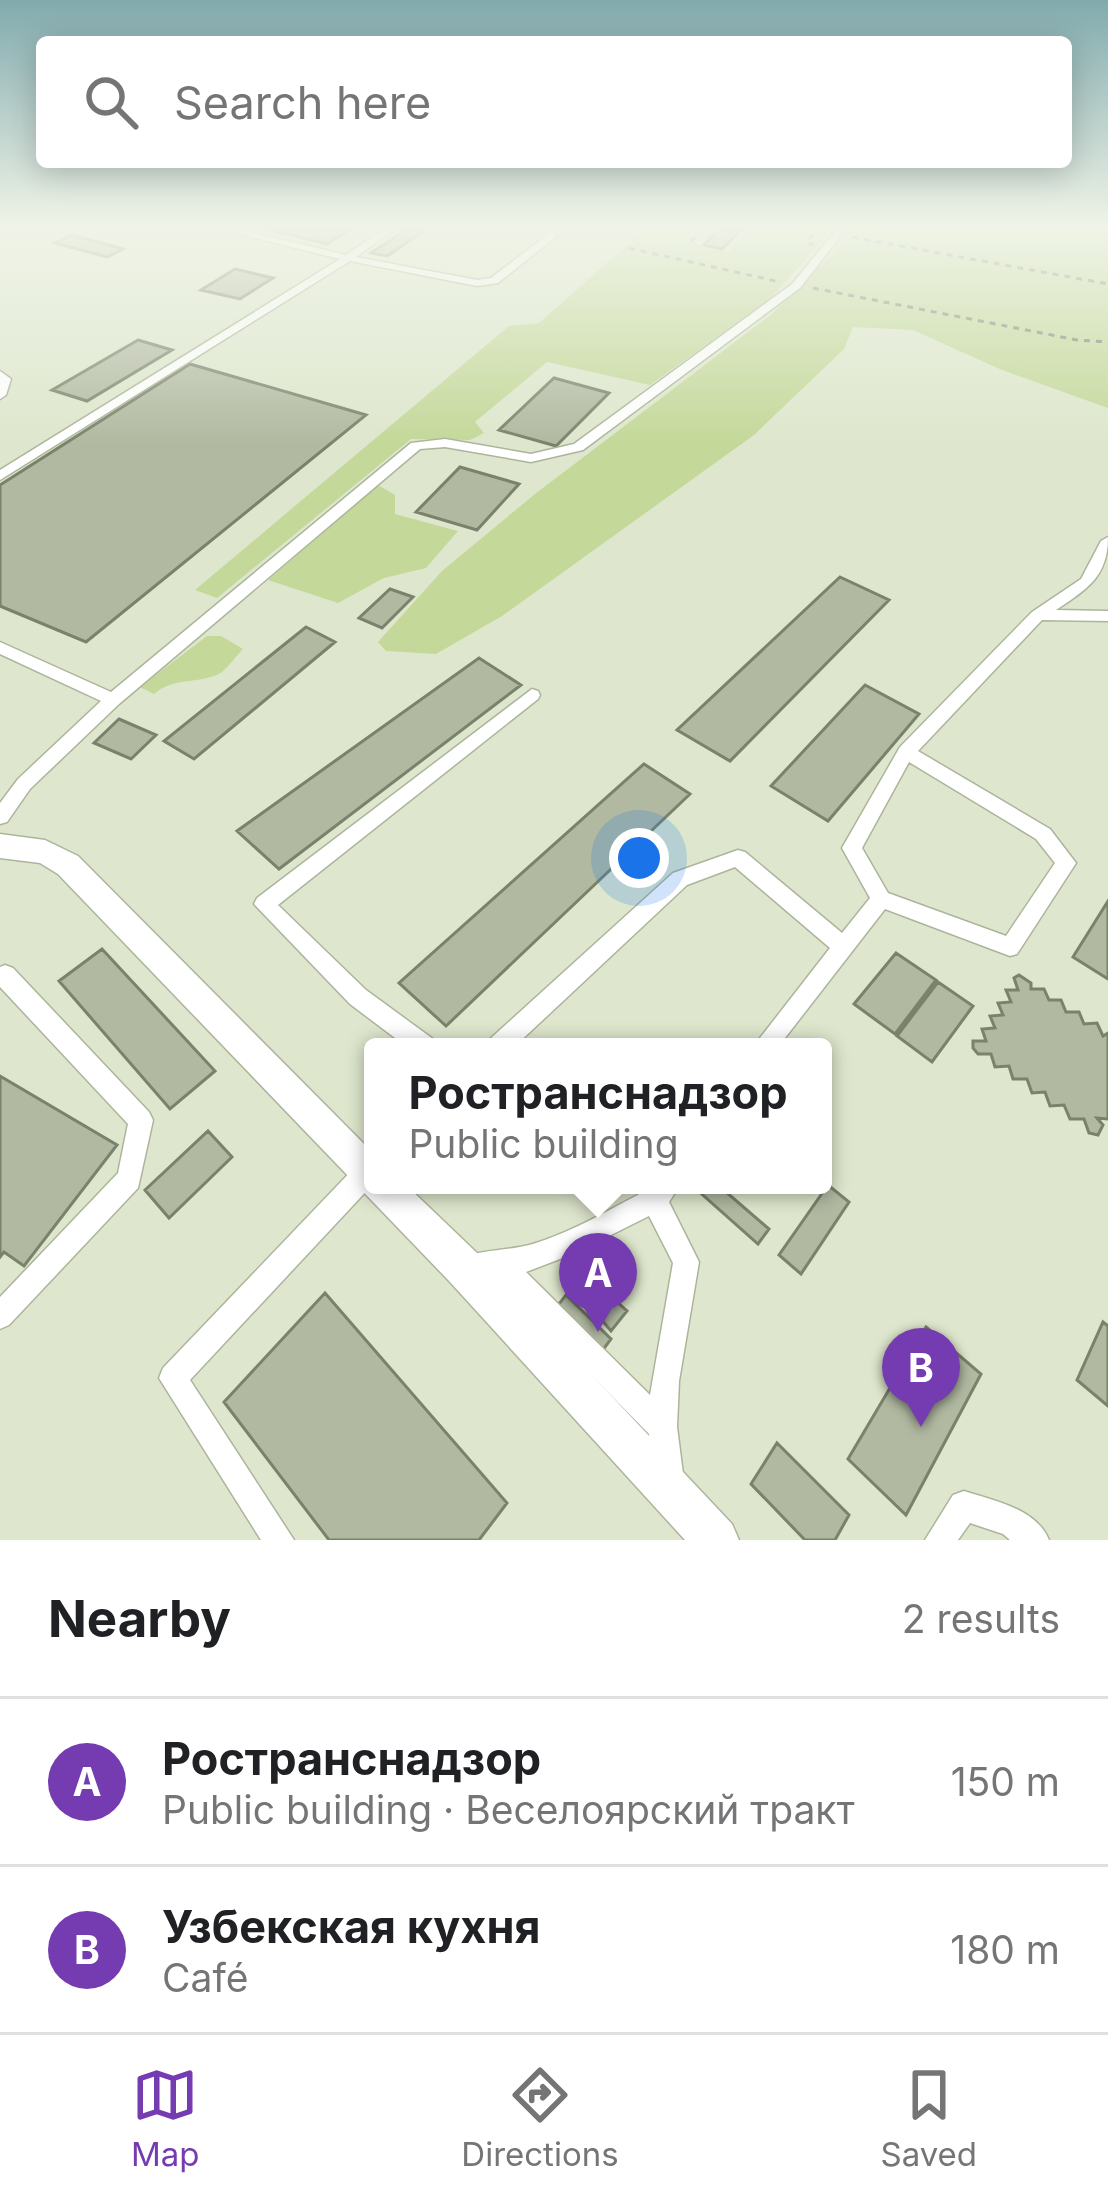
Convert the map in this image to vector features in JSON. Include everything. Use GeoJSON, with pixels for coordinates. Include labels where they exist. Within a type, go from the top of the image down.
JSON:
{"type":"FeatureCollection","features":[{"type":"Feature","properties":{"kind":"highway"},"geometry":{"type":"LineString","coordinates":[[0,846],[45,852],[68,865],[364,1170]]}},
{"type":"Feature","properties":{"kind":"highway"},"geometry":{"type":"LineString","coordinates":[[392,1194],[484,1268],[716,1540]]}},
{"type":"Feature","properties":{"kind":"street"},"geometry":{"type":"LineString","coordinates":[[0,476],[280,301]]}},
{"type":"Feature","properties":{"kind":"street"},"geometry":{"type":"LineString","coordinates":[[0,817],[24,784],[113,700],[416,446],[445,443],[531,458],[578,447],[776,301]]}},
{"type":"Feature","properties":{"kind":"street"},"geometry":{"type":"LineString","coordinates":[[0,375],[5,380],[0,395]]}},
{"type":"Feature","properties":{"kind":"street"},"geometry":{"type":"LineString","coordinates":[[906,752],[1042,834],[1066,863],[1010,947],[880,899],[852,848],[906,752],[1037,616],[1087,582],[1108,541]]}},
{"type":"Feature","properties":{"kind":"street"},"geometry":{"type":"LineString","coordinates":[[1037,616],[1108,616]]}},
{"type":"Feature","properties":{"kind":"street"},"geometry":{"type":"LineString","coordinates":[[0,647],[113,700]]}},
{"type":"Feature","properties":{"kind":"street"},"geometry":{"type":"LineString","coordinates":[[413,1038],[358,997],[264,904],[532,695]]}},
{"type":"Feature","properties":{"kind":"street"},"geometry":{"type":"LineString","coordinates":[[508,1038],[680,880],[738,858],[844,946]]}},
{"type":"Feature","properties":{"kind":"street"},"geometry":{"type":"LineString","coordinates":[[771,1038],[880,899]]}},
{"type":"Feature","properties":{"kind":"street"},"geometry":{"type":"LineString","coordinates":[[0,977],[4,975],[141,1120],[129,1179],[0,1316]]}},
{"type":"Feature","properties":{"kind":"street"},"geometry":{"type":"LineString","coordinates":[[279,1540],[173,1378],[364,1188]]}},
{"type":"Feature","properties":{"kind":"street"},"geometry":{"type":"LineString","coordinates":[[484,1268],[541,1256],[659,1194]]}},
{"type":"Feature","properties":{"kind":"street"},"geometry":{"type":"LineString","coordinates":[[661,1194],[686,1262],[665,1381],[663,1427],[670,1490]]}},
{"type":"Feature","properties":{"kind":"street"},"geometry":{"type":"LineString","coordinates":[[484,1268],[663,1427]]}},
{"type":"Feature","properties":{"kind":"street"},"geometry":{"type":"LineString","coordinates":[[940,1540],[964,1506],[1012,1522],[1034,1540]]}},
{"type":"Feature","properties":{"kind":"path"},"geometry":{"type":"LineString","coordinates":[[873,301],[1108,342]]}},
{"type":"Feature","properties":{"kind":"green space"},"geometry":{"type":"Polygon","coordinates":[[[564,301],[767,301],[650,385],[547,362],[475,422],[484,433],[470,440],[411,439],[217,598],[195,590],[509,326],[539,323],[564,301]]]}},
{"type":"Feature","properties":{"kind":"green space"},"geometry":{"type":"Polygon","coordinates":[[[785,301],[1108,301],[1108,408],[1002,370],[913,330],[853,327],[844,349],[754,435],[502,616],[436,654],[386,651],[378,642],[442,571],[535,494],[785,301]]]}},
{"type":"Feature","properties":{"kind":"green space"},"geometry":{"type":"Polygon","coordinates":[[[378,485],[395,495],[395,514],[458,531],[426,568],[384,578],[338,603],[268,580],[378,485]]]}},
{"type":"Feature","properties":{"kind":"green space"},"geometry":{"type":"Polygon","coordinates":[[[207,636],[221,636],[243,649],[214,676],[170,685],[154,694],[140,687],[207,636]]]}},
{"type":"Feature","properties":{"kind":"building"},"geometry":{"type":"Polygon","coordinates":[[[138,340],[172,350],[87,401],[52,390],[138,340]]]}},
{"type":"Feature","properties":{"kind":"building"},"geometry":{"type":"Polygon","coordinates":[[[190,364],[366,415],[86,642],[0,606],[0,485],[190,364]]]}},
{"type":"Feature","properties":{"kind":"building"},"geometry":{"type":"Polygon","coordinates":[[[554,378],[609,393],[556,446],[499,430],[554,378]]]}},
{"type":"Feature","properties":{"kind":"building"},"geometry":{"type":"Polygon","coordinates":[[[460,467],[519,484],[477,530],[416,512],[460,467]]]}},
{"type":"Feature","properties":{"kind":"building"},"geometry":{"type":"Polygon","coordinates":[[[840,577],[889,600],[730,761],[677,730],[840,577]]]}},
{"type":"Feature","properties":{"kind":"building"},"geometry":{"type":"Polygon","coordinates":[[[390,589],[413,597],[382,628],[359,618],[390,589]]]}},
{"type":"Feature","properties":{"kind":"building"},"geometry":{"type":"Polygon","coordinates":[[[306,627],[335,642],[194,759],[164,741],[306,627]]]}},
{"type":"Feature","properties":{"kind":"building"},"geometry":{"type":"Polygon","coordinates":[[[479,658],[521,685],[279,869],[237,831],[479,658]]]}},
{"type":"Feature","properties":{"kind":"building"},"geometry":{"type":"Polygon","coordinates":[[[865,685],[919,714],[828,821],[771,786],[865,685]]]}},
{"type":"Feature","properties":{"kind":"building"},"geometry":{"type":"Polygon","coordinates":[[[119,719],[156,735],[131,759],[94,743],[119,719]]]}},
{"type":"Feature","properties":{"kind":"building"},"geometry":{"type":"Polygon","coordinates":[[[644,764],[690,794],[446,1026],[399,983],[644,764]]]}},
{"type":"Feature","properties":{"kind":"building"},"geometry":{"type":"Polygon","coordinates":[[[1108,901],[1108,979],[1073,957],[1108,901]]]}},
{"type":"Feature","properties":{"kind":"building"},"geometry":{"type":"Polygon","coordinates":[[[102,949],[215,1071],[170,1109],[59,981],[102,949]]]}},
{"type":"Feature","properties":{"kind":"building"},"geometry":{"type":"Polygon","coordinates":[[[896,953],[936,980],[895,1034],[854,1004],[896,953]]]}},
{"type":"Feature","properties":{"kind":"building"},"geometry":{"type":"Polygon","coordinates":[[[1019,975],[1031,983],[1031,989],[1044,989],[1049,1000],[1061,1000],[1066,1012],[1079,1012],[1084,1024],[1097,1023],[1103,1036],[1108,1033],[1108,1119],[1097,1118],[1103,1125],[1098,1135],[1089,1133],[1084,1119],[1070,1119],[1064,1105],[1050,1106],[1045,1092],[1032,1093],[1027,1079],[1013,1079],[1009,1066],[995,1067],[991,1054],[978,1054],[973,1048],[973,1041],[986,1041],[982,1029],[995,1028],[990,1016],[1003,1015],[998,1003],[1011,1002],[1006,990],[1018,990],[1014,978],[1019,975]]]}},
{"type":"Feature","properties":{"kind":"building"},"geometry":{"type":"Polygon","coordinates":[[[938,982],[973,1006],[932,1062],[897,1036],[938,982]]]}},
{"type":"Feature","properties":{"kind":"building"},"geometry":{"type":"Polygon","coordinates":[[[0,1076],[117,1145],[24,1266],[4,1252],[0,1257],[0,1076]]]}},
{"type":"Feature","properties":{"kind":"building"},"geometry":{"type":"Polygon","coordinates":[[[208,1131],[232,1157],[169,1218],[145,1190],[208,1131]]]}},
{"type":"Feature","properties":{"kind":"building"},"geometry":{"type":"Polygon","coordinates":[[[832,1188],[849,1202],[801,1274],[779,1255],[822,1194],[832,1194],[832,1188]]]}},
{"type":"Feature","properties":{"kind":"building"},"geometry":{"type":"Polygon","coordinates":[[[702,1194],[728,1194],[769,1229],[758,1244],[702,1194]]]}},
{"type":"Feature","properties":{"kind":"building"},"geometry":{"type":"Polygon","coordinates":[[[325,1293],[507,1503],[479,1540],[329,1540],[224,1402],[325,1293]]]}},
{"type":"Feature","properties":{"kind":"building"},"geometry":{"type":"Polygon","coordinates":[[[566,1295],[611,1339],[600,1354],[555,1309],[566,1295]]]}},
{"type":"Feature","properties":{"kind":"building"},"geometry":{"type":"Polygon","coordinates":[[[615,1300],[627,1311],[611,1331],[600,1318],[615,1300]]]}},
{"type":"Feature","properties":{"kind":"building"},"geometry":{"type":"Polygon","coordinates":[[[1103,1322],[1108,1326],[1108,1406],[1077,1380],[1103,1322]]]}},
{"type":"Feature","properties":{"kind":"building"},"geometry":{"type":"Polygon","coordinates":[[[926,1327],[981,1374],[906,1515],[848,1459],[926,1327]]]}},
{"type":"Feature","properties":{"kind":"building"},"geometry":{"type":"Polygon","coordinates":[[[777,1443],[849,1515],[835,1540],[805,1540],[751,1484],[777,1443]]]}},
{"type":"Feature","properties":{"kind":"place","name":"Ространснадзор"},"geometry":{"type":"Point","coordinates":[598,1332]}},
{"type":"Feature","properties":{"kind":"place","name":"Узбекская кухня"},"geometry":{"type":"Point","coordinates":[921,1427]}}]}
